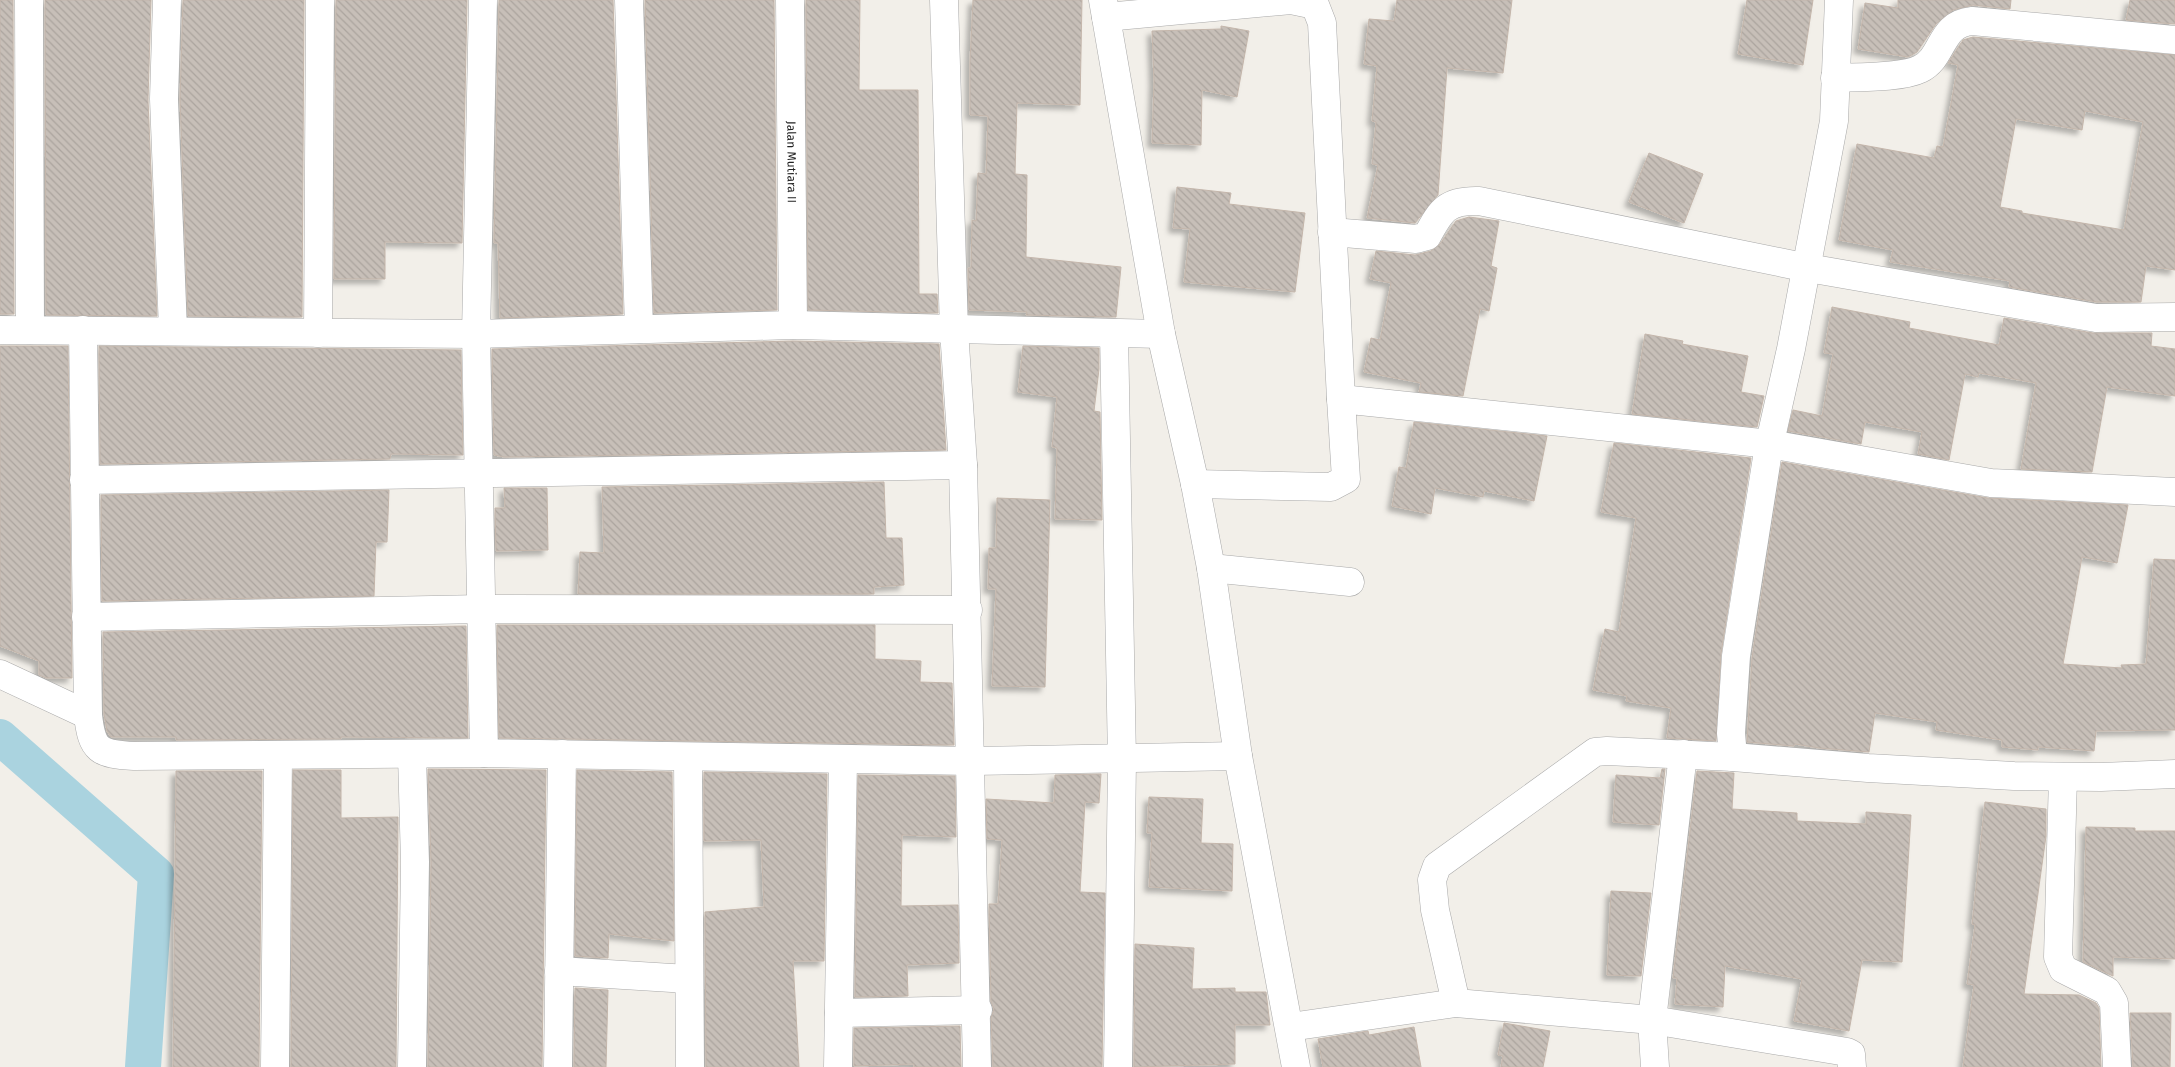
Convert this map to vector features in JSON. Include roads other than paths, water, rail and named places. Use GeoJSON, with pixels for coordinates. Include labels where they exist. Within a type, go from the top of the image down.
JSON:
{"type":"FeatureCollection","features":[{"type":"Feature","properties":{"kind":"street"},"geometry":{"type":"LineString","coordinates":[[29,0],[30,330]]}},
{"type":"Feature","properties":{"kind":"street"},"geometry":{"type":"LineString","coordinates":[[167,0],[164,99],[172,330]]}},
{"type":"Feature","properties":{"kind":"street"},"geometry":{"type":"LineString","coordinates":[[318,334],[320,0]]}},
{"type":"Feature","properties":{"kind":"street"},"geometry":{"type":"LineString","coordinates":[[483,0],[476,334],[484,753]]}},
{"type":"Feature","properties":{"kind":"street"},"geometry":{"type":"LineString","coordinates":[[629,0],[639,329]]}},
{"type":"Feature","properties":{"kind":"street","name":"Jalan Mutiara II"},"geometry":{"type":"LineString","coordinates":[[790,0],[793,325]]}},
{"type":"Feature","properties":{"kind":"street"},"geometry":{"type":"LineString","coordinates":[[944,0],[954,330],[963,465],[968,610],[978,1010],[977,1067]]}},
{"type":"Feature","properties":{"kind":"street"},"geometry":{"type":"LineString","coordinates":[[1195,484],[1331,487],[1339,485],[1346,479],[1322,23],[1315,5],[1291,0],[1105,8],[1161,334],[1195,484],[1211,568],[1238,756],[1296,1067]]}},
{"type":"Feature","properties":{"kind":"street"},"geometry":{"type":"LineString","coordinates":[[1733,757],[1732,733],[1736,656],[1770,444],[1808,268],[1834,121],[1839,0]]}},
{"type":"Feature","properties":{"kind":"street"},"geometry":{"type":"LineString","coordinates":[[1835,78],[1902,74],[1919,70],[1932,57],[1951,29],[1960,22],[1972,21],[2175,40]]}},
{"type":"Feature","properties":{"kind":"street"},"geometry":{"type":"LineString","coordinates":[[1332,232],[1416,239],[1426,236],[1444,209],[1460,200],[1808,268],[2096,318],[2175,317]]}},
{"type":"Feature","properties":{"kind":"street"},"geometry":{"type":"LineString","coordinates":[[0,330],[476,334],[793,325],[1161,334]]}},
{"type":"Feature","properties":{"kind":"street"},"geometry":{"type":"LineString","coordinates":[[83,330],[88,715],[90,736],[97,746],[110,754],[278,756],[484,753],[972,761],[1122,760],[1238,756]]}},
{"type":"Feature","properties":{"kind":"street"},"geometry":{"type":"LineString","coordinates":[[1114,333],[1122,760],[1118,1067]]}},
{"type":"Feature","properties":{"kind":"street"},"geometry":{"type":"LineString","coordinates":[[1341,399],[1770,444],[1991,483],[2175,492]]}},
{"type":"Feature","properties":{"kind":"street"},"geometry":{"type":"LineString","coordinates":[[84,480],[963,465]]}},
{"type":"Feature","properties":{"kind":"street"},"geometry":{"type":"LineString","coordinates":[[1211,568],[1350,582]]}},
{"type":"Feature","properties":{"kind":"street"},"geometry":{"type":"LineString","coordinates":[[86,618],[482,609],[968,610]]}},
{"type":"Feature","properties":{"kind":"street"},"geometry":{"type":"LineString","coordinates":[[0,674],[88,715]]}},
{"type":"Feature","properties":{"kind":"street"},"geometry":{"type":"LineString","coordinates":[[1456,1003],[1436,910],[1432,880],[1437,866],[1595,752],[1683,754],[1868,768],[2014,776],[2063,777],[2175,774]]}},
{"type":"Feature","properties":{"kind":"street"},"geometry":{"type":"LineString","coordinates":[[558,1067],[562,754]]}},
{"type":"Feature","properties":{"kind":"street"},"geometry":{"type":"LineString","coordinates":[[1655,1067],[1652,1020],[1683,754]]}},
{"type":"Feature","properties":{"kind":"street"},"geometry":{"type":"LineString","coordinates":[[412,755],[415,862],[412,1067]]}},
{"type":"Feature","properties":{"kind":"street"},"geometry":{"type":"LineString","coordinates":[[275,1067],[278,756]]}},
{"type":"Feature","properties":{"kind":"street"},"geometry":{"type":"LineString","coordinates":[[688,757],[690,1067]]}},
{"type":"Feature","properties":{"kind":"street"},"geometry":{"type":"LineString","coordinates":[[838,1067],[843,760]]}},
{"type":"Feature","properties":{"kind":"street"},"geometry":{"type":"LineString","coordinates":[[2063,777],[2058,957],[2063,969],[2107,991],[2114,1003],[2117,1067]]}},
{"type":"Feature","properties":{"kind":"street"},"geometry":{"type":"LineString","coordinates":[[559,971],[688,979]]}},
{"type":"Feature","properties":{"kind":"street"},"geometry":{"type":"LineString","coordinates":[[1290,1027],[1456,1003],[1652,1020],[1847,1052],[1851,1054],[1852,1067]]}},
{"type":"Feature","properties":{"kind":"street"},"geometry":{"type":"LineString","coordinates":[[839,1013],[978,1010]]}},
{"type":"Feature","properties":{"kind":"waterway"},"geometry":{"type":"LineString","coordinates":[[0,737],[156,874],[143,1067]]}}]}
